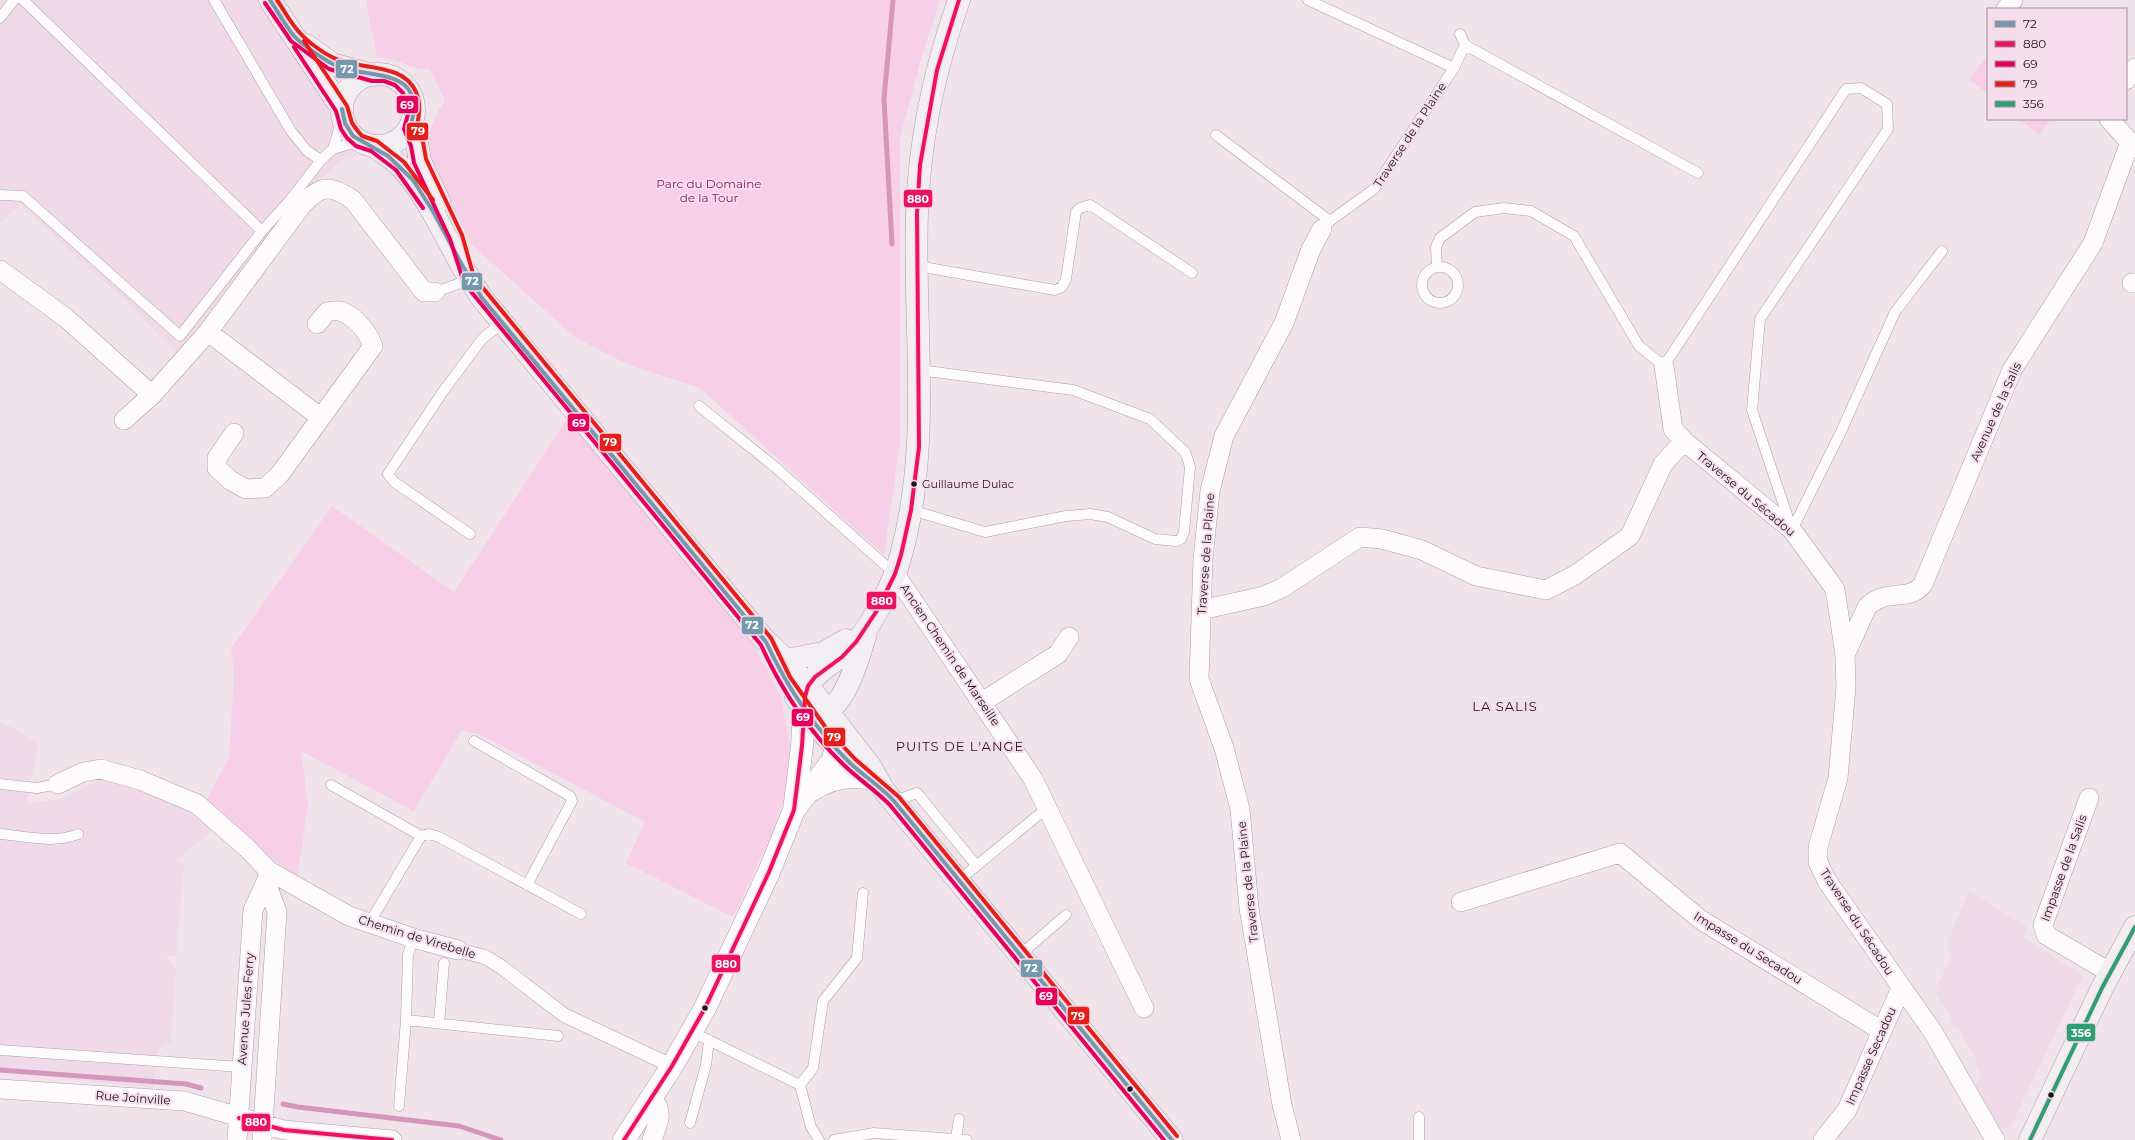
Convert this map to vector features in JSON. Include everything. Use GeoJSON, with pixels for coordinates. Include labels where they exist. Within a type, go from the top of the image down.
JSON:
{"type":"FeatureCollection","features":[{"type":"Feature","properties":{"kind":"main road"},"geometry":{"type":"LineString","coordinates":[[270,0],[342,112],[346,126],[367,144],[400,166],[416,186],[438,219],[469,280],[766,642],[786,660],[808,686],[870,766],[881,789]]}},
{"type":"Feature","properties":{"kind":"main road"},"geometry":{"type":"LineString","coordinates":[[831,715],[858,660],[868,626],[895,574],[911,510],[919,447],[916,213],[920,165],[927,118],[937,70],[959,0]]}},
{"type":"Feature","properties":{"kind":"main road"},"geometry":{"type":"LineString","coordinates":[[295,37],[332,64],[373,75],[385,75],[398,80],[408,89],[413,102],[414,115],[410,128],[398,140],[383,146],[367,144]]}},
{"type":"Feature","properties":{"kind":"main road"},"geometry":{"type":"LineString","coordinates":[[342,112],[345,97],[351,86],[361,79],[373,75]]}},
{"type":"Feature","properties":{"kind":"main road"},"geometry":{"type":"LineString","coordinates":[[410,128],[417,144],[420,161],[456,237],[469,280]]}},
{"type":"Feature","properties":{"kind":"main road"},"geometry":{"type":"LineString","coordinates":[[786,660],[823,653],[868,626]]}},
{"type":"Feature","properties":{"kind":"main road"},"geometry":{"type":"LineString","coordinates":[[804,710],[808,686],[815,677],[842,657],[868,626]]}},
{"type":"Feature","properties":{"kind":"main road"},"geometry":{"type":"LineString","coordinates":[[766,642],[775,663],[804,710],[831,715]]}},
{"type":"Feature","properties":{"kind":"main road"},"geometry":{"type":"LineString","coordinates":[[837,748],[881,789],[959,880],[1172,1140]]}},
{"type":"Feature","properties":{"kind":"main road"},"geometry":{"type":"LineString","coordinates":[[2030,1140],[2102,988],[2135,927]]}},
{"type":"Feature","properties":{"kind":"street"},"geometry":{"type":"LineString","coordinates":[[2007,8],[2013,0]]}},
{"type":"Feature","properties":{"kind":"street"},"geometry":{"type":"LineString","coordinates":[[2127,79],[2135,68]]}},
{"type":"Feature","properties":{"kind":"street"},"geometry":{"type":"LineString","coordinates":[[2111,120],[2132,145]]}},
{"type":"Feature","properties":{"kind":"street","name":"Avenue de la Salis"},"geometry":{"type":"LineString","coordinates":[[1845,655],[1867,607],[1873,601],[1884,596],[1909,594],[1919,589],[1923,584],[2012,370],[2094,243],[2132,145]]}},
{"type":"Feature","properties":{"kind":"street"},"geometry":{"type":"LineString","coordinates":[[124,420],[152,395],[208,332],[302,205],[313,193],[326,188],[340,191],[353,200],[424,292],[435,292]]}},
{"type":"Feature","properties":{"kind":"street","name":"Traverse de la Plaine"},"geometry":{"type":"LineString","coordinates":[[1291,1140],[1282,1105],[1249,908],[1240,809],[1224,748],[1199,679],[1203,559],[1210,491],[1224,436],[1271,351],[1292,307],[1311,250],[1326,225]]}},
{"type":"Feature","properties":{"kind":"street"},"geometry":{"type":"LineString","coordinates":[[0,270],[66,318],[152,395]]}},
{"type":"Feature","properties":{"kind":"street"},"geometry":{"type":"LineString","coordinates":[[234,433],[217,458],[217,468],[230,480],[246,490],[265,488],[280,474],[373,346],[370,337],[350,316],[339,310],[327,312],[317,324]]}},
{"type":"Feature","properties":{"kind":"street"},"geometry":{"type":"LineString","coordinates":[[208,332],[320,417]]}},
{"type":"Feature","properties":{"kind":"street","name":"Traverse du Sécadou"},"geometry":{"type":"LineString","coordinates":[[1664,366],[1673,429],[1684,442],[1792,530],[1835,589],[1845,655],[1846,687],[1838,778],[1818,847],[1818,862],[1827,881],[1933,1032],[1995,1140]]}},
{"type":"Feature","properties":{"kind":"street"},"geometry":{"type":"LineString","coordinates":[[1202,610],[1270,594],[1282,588],[1360,537],[1382,539],[1422,550],[1476,576],[1546,590],[1575,575],[1630,536],[1663,464],[1684,442]]}},
{"type":"Feature","properties":{"kind":"street","name":"Ancien Chemin de Marseille"},"geometry":{"type":"LineString","coordinates":[[895,574],[1033,780],[1144,1008]]}},
{"type":"Feature","properties":{"kind":"street"},"geometry":{"type":"LineString","coordinates":[[982,702],[1058,654],[1069,637]]}},
{"type":"Feature","properties":{"kind":"street"},"geometry":{"type":"LineString","coordinates":[[794,810],[802,746],[804,710]]}},
{"type":"Feature","properties":{"kind":"street"},"geometry":{"type":"LineString","coordinates":[[624,1140],[672,1066],[701,1036],[720,978],[794,810],[830,764],[837,748],[831,715],[808,734],[802,746]]}},
{"type":"Feature","properties":{"kind":"street","name":"Chemin de Virebelle"},"geometry":{"type":"LineString","coordinates":[[58,784],[83,772],[100,769],[140,780],[197,804],[247,848],[267,877],[349,916],[370,922],[412,938],[485,957],[500,966],[564,1015],[672,1066]]}},
{"type":"Feature","properties":{"kind":"street"},"geometry":{"type":"LineString","coordinates":[[809,792],[835,779],[848,777],[881,789]]}},
{"type":"Feature","properties":{"kind":"street","name":"Impasse de la Salis"},"geometry":{"type":"LineString","coordinates":[[2089,798],[2043,925],[2046,935],[2111,973]]}},
{"type":"Feature","properties":{"kind":"street","name":"Impasse du Secadou"},"geometry":{"type":"LineString","coordinates":[[1461,902],[1620,853],[1701,920],[1882,1031]]}},
{"type":"Feature","properties":{"kind":"street","name":"Avenue Jules Ferry"},"geometry":{"type":"LineString","coordinates":[[238,1140],[253,910],[267,877]]}},
{"type":"Feature","properties":{"kind":"street","name":"Avenue Jules Ferry"},"geometry":{"type":"LineString","coordinates":[[263,1132],[277,912],[267,877]]}},
{"type":"Feature","properties":{"kind":"street","name":"Impasse Secadou"},"geometry":{"type":"LineString","coordinates":[[1823,1140],[1847,1110],[1901,988]]}},
{"type":"Feature","properties":{"kind":"street","name":"Rue Joinville"},"geometry":{"type":"LineString","coordinates":[[0,1089],[184,1101],[239,1118],[263,1132],[284,1130],[392,1140]]}},
{"type":"Feature","properties":{"kind":"street"},"geometry":{"type":"LineString","coordinates":[[652,1098],[660,1107],[660,1118],[652,1140]]}},
{"type":"Feature","properties":{"kind":"lane"},"geometry":{"type":"LineString","coordinates":[[0,18],[14,0]]}},
{"type":"Feature","properties":{"kind":"lane"},"geometry":{"type":"LineString","coordinates":[[23,0],[262,231]]}},
{"type":"Feature","properties":{"kind":"lane"},"geometry":{"type":"LineString","coordinates":[[214,0],[291,131],[307,151],[321,160]]}},
{"type":"Feature","properties":{"kind":"lane"},"geometry":{"type":"LineString","coordinates":[[1308,0],[1454,68]]}},
{"type":"Feature","properties":{"kind":"lane"},"geometry":{"type":"LineString","coordinates":[[1460,34],[1464,45],[1698,173]]}},
{"type":"Feature","properties":{"kind":"lane","name":"Traverse de la Plaine"},"geometry":{"type":"LineString","coordinates":[[1326,225],[1374,189],[1454,68],[1464,45]]}},
{"type":"Feature","properties":{"kind":"lane"},"geometry":{"type":"LineString","coordinates":[[1437,267],[1436,248],[1440,238],[1476,212],[1504,208],[1531,211],[1574,236],[1639,346],[1664,366],[1846,89],[1861,88],[1887,104],[1888,129],[1760,319],[1752,410],[1792,530]]}},
{"type":"Feature","properties":{"kind":"lane"},"geometry":{"type":"LineString","coordinates":[[0,194],[24,196],[180,336],[262,231],[290,200],[321,160],[333,149],[342,112]]}},
{"type":"Feature","properties":{"kind":"lane"},"geometry":{"type":"LineString","coordinates":[[1216,135],[1326,225]]}},
{"type":"Feature","properties":{"kind":"lane"},"geometry":{"type":"LineString","coordinates":[[333,149],[367,144]]}},
{"type":"Feature","properties":{"kind":"lane"},"geometry":{"type":"LineString","coordinates":[[917,266],[1055,290],[1062,287],[1066,279],[1076,212],[1080,208],[1090,205],[1192,273]]}},
{"type":"Feature","properties":{"kind":"lane"},"geometry":{"type":"LineString","coordinates":[[1792,530],[1839,436],[1895,312],[1942,251]]}},
{"type":"Feature","properties":{"kind":"lane"},"geometry":{"type":"LineString","coordinates":[[435,292],[469,280]]}},
{"type":"Feature","properties":{"kind":"lane"},"geometry":{"type":"LineString","coordinates":[[470,534],[394,482],[388,474],[442,393],[478,345],[504,322]]}},
{"type":"Feature","properties":{"kind":"lane"},"geometry":{"type":"LineString","coordinates":[[911,510],[985,532],[1066,516],[1090,514],[1108,517],[1155,539],[1176,541],[1181,539],[1184,532],[1190,467],[1185,452],[1150,419],[1073,390],[919,370]]}},
{"type":"Feature","properties":{"kind":"lane","name":"Ancien Chemin de Marseille"},"geometry":{"type":"LineString","coordinates":[[698,406],[775,467],[895,574]]}},
{"type":"Feature","properties":{"kind":"lane"},"geometry":{"type":"LineString","coordinates":[[474,741],[570,796],[572,801],[527,885]]}},
{"type":"Feature","properties":{"kind":"lane"},"geometry":{"type":"LineString","coordinates":[[0,784],[37,788],[58,784]]}},
{"type":"Feature","properties":{"kind":"lane"},"geometry":{"type":"LineString","coordinates":[[331,785],[421,836],[430,834],[439,837],[581,914]]}},
{"type":"Feature","properties":{"kind":"lane"},"geometry":{"type":"LineString","coordinates":[[881,789],[916,793],[976,865]]}},
{"type":"Feature","properties":{"kind":"lane"},"geometry":{"type":"LineString","coordinates":[[959,880],[1047,808]]}},
{"type":"Feature","properties":{"kind":"lane"},"geometry":{"type":"LineString","coordinates":[[0,834],[53,839],[67,838],[78,834]]}},
{"type":"Feature","properties":{"kind":"lane"},"geometry":{"type":"LineString","coordinates":[[370,922],[421,836]]}},
{"type":"Feature","properties":{"kind":"lane"},"geometry":{"type":"LineString","coordinates":[[800,1085],[813,1068],[823,1001],[857,958],[863,893]]}},
{"type":"Feature","properties":{"kind":"lane"},"geometry":{"type":"LineString","coordinates":[[1020,955],[1066,915]]}},
{"type":"Feature","properties":{"kind":"lane"},"geometry":{"type":"LineString","coordinates":[[399,1106],[406,1020],[408,955],[412,938]]}},
{"type":"Feature","properties":{"kind":"lane"},"geometry":{"type":"LineString","coordinates":[[439,1024],[444,963]]}},
{"type":"Feature","properties":{"kind":"lane"},"geometry":{"type":"LineString","coordinates":[[406,1020],[558,1036]]}},
{"type":"Feature","properties":{"kind":"lane"},"geometry":{"type":"LineString","coordinates":[[701,1036],[800,1085],[811,1127],[820,1140]]}},
{"type":"Feature","properties":{"kind":"lane"},"geometry":{"type":"LineString","coordinates":[[690,1123],[706,1065],[701,1036]]}},
{"type":"Feature","properties":{"kind":"lane"},"geometry":{"type":"LineString","coordinates":[[0,1050],[242,1067]]}},
{"type":"Feature","properties":{"kind":"lane"},"geometry":{"type":"LineString","coordinates":[[1418,1140],[1419,1118]]}},
{"type":"Feature","properties":{"kind":"lane"},"geometry":{"type":"LineString","coordinates":[[956,1138],[959,1119]]}},
{"type":"Feature","properties":{"kind":"lane"},"geometry":{"type":"LineString","coordinates":[[834,1140],[874,1133],[967,1140]]}},
{"type":"Feature","properties":{"kind":"shaded area"},"geometry":{"type":"Polygon","coordinates":[[[0,0],[261,0],[357,156],[342,161],[314,184],[270,232],[179,356],[127,302],[20,205],[0,223],[0,0]]]}},
{"type":"Feature","properties":{"kind":"shaded area"},"geometry":{"type":"Polygon","coordinates":[[[0,721],[39,743],[26,803],[57,800],[104,778],[165,797],[218,826],[175,861],[184,863],[176,956],[165,956],[176,969],[171,1041],[158,1049],[154,1088],[0,1072],[0,721]]]}},
{"type":"Feature","properties":{"kind":"shaded area"},"geometry":{"type":"Polygon","coordinates":[[[1969,891],[2027,927],[2023,937],[2083,975],[2011,1126],[2000,1129],[1976,1085],[1981,1076],[1975,1064],[1978,1062],[1958,1028],[1954,1029],[1949,1018],[1952,1017],[1935,991],[1951,956],[1947,943],[1969,891]]]}},
{"type":"Feature","properties":{"kind":"green space","name":"Parc du Domaine de la Tour"},"geometry":{"type":"Polygon","coordinates":[[[366,0],[940,0],[921,59],[900,138],[900,442],[884,555],[700,388],[629,365],[576,338],[472,245],[434,174],[424,144],[438,111],[445,101],[430,69],[416,68],[391,59],[377,58],[366,0]]]}},
{"type":"Feature","properties":{"kind":"green space"},"geometry":{"type":"Polygon","coordinates":[[[1987,56],[1987,93],[1969,79],[1987,56]]]}},
{"type":"Feature","properties":{"kind":"green space"},"geometry":{"type":"Polygon","coordinates":[[[2020,120],[2050,120],[2039,135],[2020,120]]]}},
{"type":"Feature","properties":{"kind":"green space"},"geometry":{"type":"Polygon","coordinates":[[[568,418],[753,644],[781,696],[790,748],[786,791],[774,830],[733,917],[626,863],[645,822],[481,735],[462,730],[414,811],[301,751],[308,806],[297,877],[254,844],[206,801],[229,757],[234,673],[231,649],[332,506],[454,592],[568,418]]]}},
{"type":"Feature","properties":{"kind":"waterway"},"geometry":{"type":"LineString","coordinates":[[892,244],[884,99],[893,0]]}},
{"type":"Feature","properties":{"kind":"waterway"},"geometry":{"type":"LineString","coordinates":[[0,1070],[186,1084],[201,1088]]}},
{"type":"Feature","properties":{"kind":"waterway"},"geometry":{"type":"LineString","coordinates":[[283,1104],[459,1126],[501,1140]]}},
{"type":"Feature","properties":{"kind":"transit line","name":"72"},"geometry":{"type":"LineString","coordinates":[[270,0],[294,36],[306,47],[322,58],[345,69],[390,78],[402,83],[411,93],[414,107],[410,128]]}},
{"type":"Feature","properties":{"kind":"transit line","name":"79"},"geometry":{"type":"LineString","coordinates":[[277,0],[303,36],[311,44],[325,53],[344,62],[391,71],[410,82],[419,101],[419,114],[416,128],[423,142],[426,159],[462,235],[474,277],[771,638],[790,677],[826,728],[855,759],[899,797],[1177,1136]]}},
{"type":"Feature","properties":{"kind":"transit line","name":"880"},"geometry":{"type":"LineString","coordinates":[[624,1140],[672,1066],[705,1008],[769,872],[794,810],[802,746],[805,697],[808,686],[815,677],[842,657],[856,642],[876,612],[895,574],[901,555],[911,510],[919,447],[917,213],[920,165],[937,70],[959,0]]}},
{"type":"Feature","properties":{"kind":"transit line","name":"69"},"geometry":{"type":"LineString","coordinates":[[265,3],[291,41],[329,69],[372,81],[384,81],[395,85],[403,93],[407,102],[408,114],[404,129],[411,146],[414,163],[450,239],[464,283],[761,645],[787,695],[820,740],[846,767],[890,805],[1164,1140]]}},
{"type":"Feature","properties":{"kind":"transit line","name":"79"},"geometry":{"type":"LineString","coordinates":[[304,41],[347,106],[352,123],[357,130],[362,136],[377,141],[404,162],[433,200]]}},
{"type":"Feature","properties":{"kind":"transit line","name":"69"},"geometry":{"type":"LineString","coordinates":[[294,47],[336,111],[341,129],[347,138],[356,146],[371,151],[396,170],[423,208]]}},
{"type":"Feature","properties":{"kind":"transit line","name":"72"},"geometry":{"type":"LineString","coordinates":[[342,109],[345,123],[353,136],[388,156],[413,180],[434,213],[482,298],[766,642],[792,691],[825,736],[850,763],[894,801],[1172,1140]]}},
{"type":"Feature","properties":{"kind":"transit line","name":"356"},"geometry":{"type":"LineString","coordinates":[[2030,1140],[2102,988],[2135,927]]}},
{"type":"Feature","properties":{"kind":"transit line","name":"880"},"geometry":{"type":"LineString","coordinates":[[239,1118],[284,1130],[392,1140]]}},
{"type":"Feature","properties":{"kind":"place","name":"Guillaume Dulac"},"geometry":{"type":"Point","coordinates":[914,484]}},
{"type":"Feature","properties":{"kind":"district","name":"LA SALIS"},"geometry":{"type":"Point","coordinates":[1505,706]}},
{"type":"Feature","properties":{"kind":"district","name":"PUITS DE L'ANGE"},"geometry":{"type":"Point","coordinates":[960,746]}}]}
